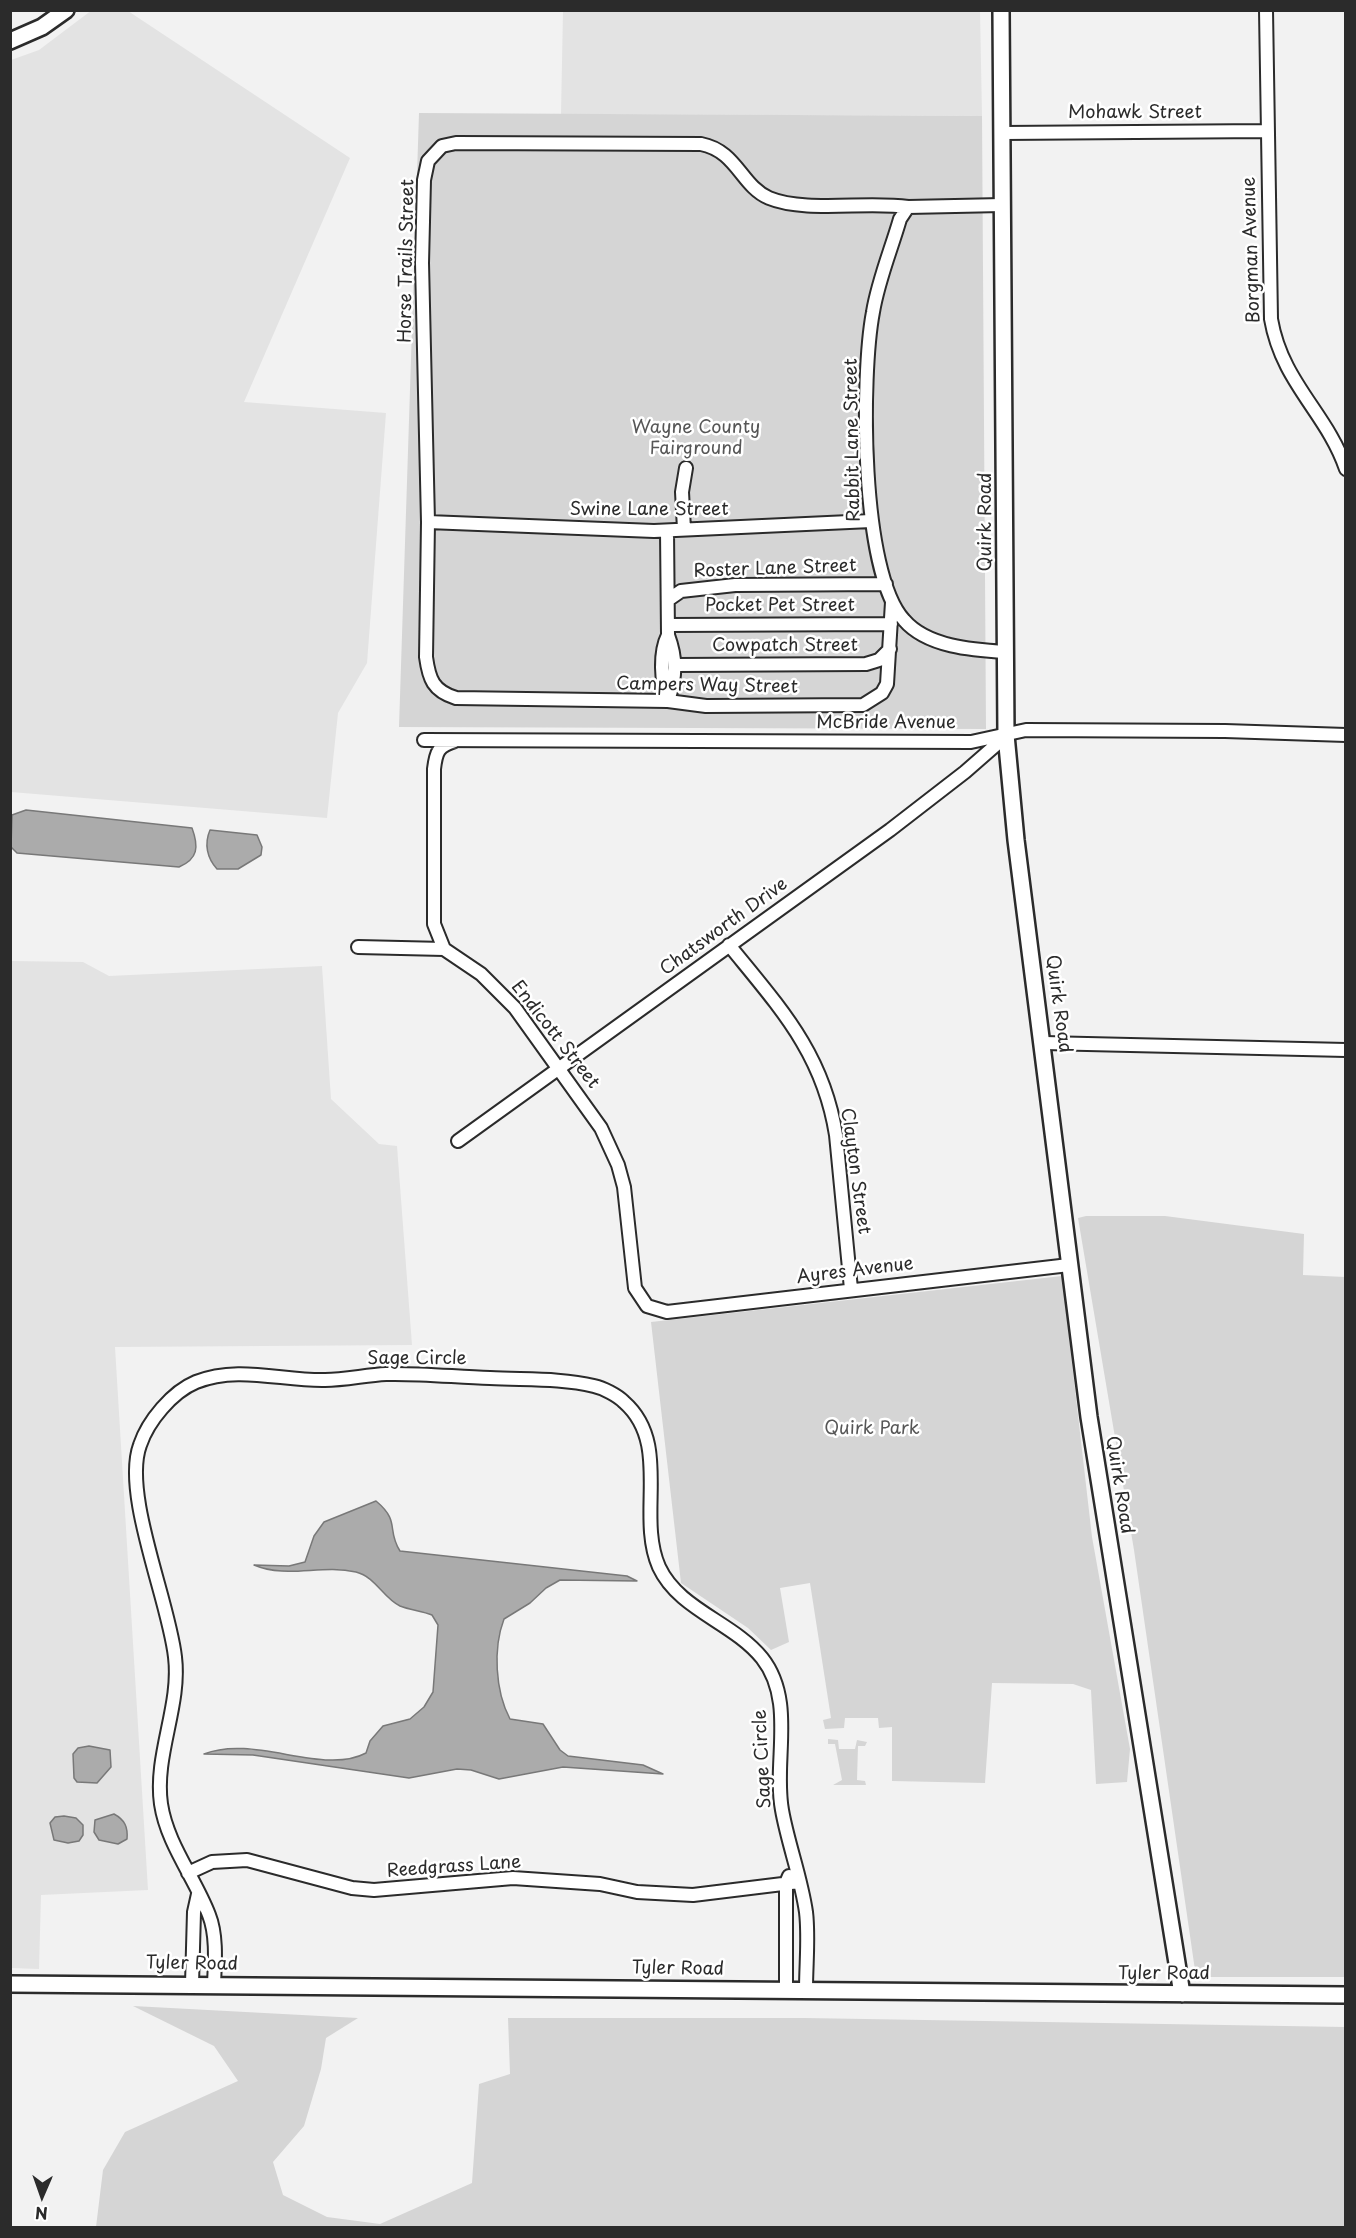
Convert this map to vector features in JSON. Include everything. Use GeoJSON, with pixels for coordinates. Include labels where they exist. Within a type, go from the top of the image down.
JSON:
{"type":"FeatureCollection","features":[{"type":"Feature","properties":{"kind":"street"},"geometry":{"type":"LineString","coordinates":[[10,41],[42,27],[66,10]]}},
{"type":"Feature","properties":{"kind":"street","name":"Quirk Road"},"geometry":{"type":"LineString","coordinates":[[1001,10],[1006,735],[1016,840],[1044,1043],[1089,1417],[1182,1994]]}},
{"type":"Feature","properties":{"kind":"street","name":"Borgman Avenue"},"geometry":{"type":"LineString","coordinates":[[1266,10],[1270,307],[1273,331],[1290,376],[1332,441],[1346,469]]}},
{"type":"Feature","properties":{"kind":"street","name":"Mohawk Street"},"geometry":{"type":"LineString","coordinates":[[1003,133],[1267,131]]}},
{"type":"Feature","properties":{"kind":"street","name":"Horse Trails Street"},"geometry":{"type":"LineString","coordinates":[[436,689],[429,675],[426,657],[428,522],[422,263],[424,180],[428,160],[442,146],[467,142],[701,144],[730,158],[759,192],[769,198],[795,203],[879,204],[908,207]]}},
{"type":"Feature","properties":{"kind":"street"},"geometry":{"type":"LineString","coordinates":[[908,207],[1002,205]]}},
{"type":"Feature","properties":{"kind":"street","name":"Rabbit Lane Street"},"geometry":{"type":"LineString","coordinates":[[908,207],[900,219],[873,310],[866,400],[871,521],[892,602],[910,626],[931,639],[986,651],[1006,652]]}},
{"type":"Feature","properties":{"kind":"street"},"geometry":{"type":"LineString","coordinates":[[684,530],[682,492],[686,468]]}},
{"type":"Feature","properties":{"kind":"street","name":"Swine Lane Street"},"geometry":{"type":"LineString","coordinates":[[428,522],[667,531],[871,521]]}},
{"type":"Feature","properties":{"kind":"street"},"geometry":{"type":"LineString","coordinates":[[667,531],[668,630],[674,651],[676,676],[668,701]]}},
{"type":"Feature","properties":{"kind":"street","name":"Roster Lane Street"},"geometry":{"type":"LineString","coordinates":[[668,600],[681,591],[704,588],[886,584]]}},
{"type":"Feature","properties":{"kind":"street","name":"Campers Way Street"},"geometry":{"type":"LineString","coordinates":[[436,689],[456,698],[668,701],[706,706],[862,705],[882,693],[887,684],[892,602]]}},
{"type":"Feature","properties":{"kind":"street","name":"Pocket Pet Street"},"geometry":{"type":"LineString","coordinates":[[668,630],[891,624]]}},
{"type":"Feature","properties":{"kind":"street"},"geometry":{"type":"LineString","coordinates":[[668,630],[663,645],[664,688],[668,701]]}},
{"type":"Feature","properties":{"kind":"street","name":"Cowpatch Street"},"geometry":{"type":"LineString","coordinates":[[675,665],[866,664],[879,660],[890,649]]}},
{"type":"Feature","properties":{"kind":"street","name":"McBride Avenue"},"geometry":{"type":"LineString","coordinates":[[424,741],[971,742],[1026,730],[1346,735]]}},
{"type":"Feature","properties":{"kind":"street","name":"Chatsworth Drive"},"geometry":{"type":"LineString","coordinates":[[458,1141],[890,830],[965,772],[1006,735]]}},
{"type":"Feature","properties":{"kind":"street"},"geometry":{"type":"LineString","coordinates":[[358,947],[444,949],[434,924],[434,769],[437,751],[443,744],[455,741]]}},
{"type":"Feature","properties":{"kind":"street","name":"Clayton Street"},"geometry":{"type":"LineString","coordinates":[[729,945],[794,1025],[819,1071],[832,1112],[836,1136],[852,1288]]}},
{"type":"Feature","properties":{"kind":"street","name":"Endicott Street"},"geometry":{"type":"LineString","coordinates":[[444,949],[481,974],[507,999],[560,1068],[601,1128],[618,1165],[628,1210],[635,1288],[646,1306]]}},
{"type":"Feature","properties":{"kind":"street"},"geometry":{"type":"LineString","coordinates":[[1044,1043],[1346,1050]]}},
{"type":"Feature","properties":{"kind":"street","name":"Ayres Avenue"},"geometry":{"type":"LineString","coordinates":[[646,1306],[668,1312],[852,1288],[1070,1265]]}},
{"type":"Feature","properties":{"kind":"street","name":"Sage Circle"},"geometry":{"type":"LineString","coordinates":[[214,1984],[210,1918],[170,1834],[160,1802],[163,1759],[176,1685],[176,1658],[163,1596],[137,1500],[137,1450],[148,1425],[191,1384],[238,1373],[326,1380],[387,1374],[551,1381],[597,1386],[623,1400],[639,1419],[652,1458],[650,1534],[660,1568],[681,1597],[736,1632],[764,1660],[776,1688],[783,1736],[781,1806],[793,1863],[786,1990]]}},
{"type":"Feature","properties":{"kind":"street","name":"Reedgrass Lane"},"geometry":{"type":"LineString","coordinates":[[188,1873],[212,1862],[232,1859],[265,1864],[352,1888],[374,1890],[513,1878],[600,1884],[637,1892],[693,1895],[793,1882]]}},
{"type":"Feature","properties":{"kind":"street","name":"Sage Circle"},"geometry":{"type":"LineString","coordinates":[[793,1882],[806,1914],[806,1990]]}},
{"type":"Feature","properties":{"kind":"street"},"geometry":{"type":"LineString","coordinates":[[192,1984],[194,1912],[198,1894]]}},
{"type":"Feature","properties":{"kind":"street","name":"Tyler Road"},"geometry":{"type":"LineString","coordinates":[[10,1984],[1346,1995]]}},
{"type":"Feature","properties":{"kind":"shaded area"},"geometry":{"type":"Polygon","coordinates":[[[92,10],[128,11],[350,158],[244,402],[386,413],[367,663],[338,713],[327,818],[11,792],[11,60],[39,50],[92,10]]]}},
{"type":"Feature","properties":{"kind":"shaded area"},"geometry":{"type":"Polygon","coordinates":[[[563,11],[980,11],[982,116],[561,114],[563,11]]]}},
{"type":"Feature","properties":{"kind":"shaded area"},"geometry":{"type":"Polygon","coordinates":[[[26,810],[192,828],[196,841],[195,852],[190,860],[179,867],[17,853],[11,847],[12,815],[26,810]]]}},
{"type":"Feature","properties":{"kind":"shaded area"},"geometry":{"type":"Polygon","coordinates":[[[210,830],[257,835],[262,847],[261,855],[238,869],[217,869],[207,851],[210,830]]]}},
{"type":"Feature","properties":{"kind":"shaded area"},"geometry":{"type":"Polygon","coordinates":[[[11,961],[83,962],[109,976],[322,966],[331,1099],[379,1144],[397,1146],[412,1345],[115,1347],[148,1890],[41,1895],[39,1969],[11,1968],[11,961]]]}},
{"type":"Feature","properties":{"kind":"shaded area"},"geometry":{"type":"Polygon","coordinates":[[[376,1501],[384,1508],[391,1520],[394,1537],[400,1551],[627,1576],[637,1581],[560,1580],[546,1588],[530,1603],[504,1619],[498,1643],[497,1669],[501,1696],[510,1719],[543,1724],[560,1750],[568,1756],[643,1765],[663,1774],[563,1767],[499,1779],[471,1770],[457,1769],[409,1778],[253,1755],[204,1754],[224,1749],[244,1749],[330,1760],[349,1759],[366,1753],[370,1741],[383,1726],[410,1719],[424,1707],[433,1692],[438,1625],[432,1615],[400,1606],[369,1578],[356,1572],[343,1570],[279,1571],[254,1565],[289,1566],[305,1562],[314,1536],[324,1522],[376,1501]]]}},
{"type":"Feature","properties":{"kind":"shaded area"},"geometry":{"type":"Polygon","coordinates":[[[89,1746],[110,1750],[111,1767],[97,1783],[77,1782],[74,1778],[73,1754],[78,1748],[89,1746]]]}},
{"type":"Feature","properties":{"kind":"shaded area"},"geometry":{"type":"Polygon","coordinates":[[[114,1814],[123,1821],[127,1831],[127,1839],[118,1844],[99,1840],[94,1832],[95,1820],[114,1814]]]}},
{"type":"Feature","properties":{"kind":"shaded area"},"geometry":{"type":"Polygon","coordinates":[[[55,1817],[76,1818],[83,1825],[83,1835],[79,1841],[68,1843],[54,1840],[50,1823],[55,1817]]]}},
{"type":"Feature","properties":{"kind":"green space","name":"Wayne County Fairground"},"geometry":{"type":"Polygon","coordinates":[[[419,113],[982,116],[986,729],[399,727],[419,113]]]}},
{"type":"Feature","properties":{"kind":"green space"},"geometry":{"type":"Polygon","coordinates":[[[1086,1216],[1165,1216],[1304,1234],[1303,1275],[1345,1277],[1345,1977],[1196,1977],[1134,1550],[1078,1218],[1086,1216]]]}},
{"type":"Feature","properties":{"kind":"green space","name":"Quirk Park"},"geometry":{"type":"Polygon","coordinates":[[[1062,1276],[1092,1537],[1130,1749],[1127,1782],[1096,1784],[1091,1690],[1073,1684],[992,1683],[985,1783],[892,1781],[892,1727],[879,1728],[878,1718],[845,1718],[844,1728],[825,1729],[823,1720],[831,1718],[810,1583],[780,1588],[789,1642],[771,1650],[748,1628],[681,1583],[651,1322],[1062,1276]]]}},
{"type":"Feature","properties":{"kind":"green space"},"geometry":{"type":"Polygon","coordinates":[[[828,1739],[838,1740],[839,1749],[855,1749],[857,1740],[867,1742],[865,1746],[858,1746],[857,1780],[865,1781],[866,1785],[833,1785],[842,1780],[835,1744],[828,1744],[828,1739]]]}},
{"type":"Feature","properties":{"kind":"green space"},"geometry":{"type":"Polygon","coordinates":[[[133,2006],[358,2018],[326,2038],[321,2069],[304,2126],[273,2162],[283,2195],[327,2217],[380,2224],[472,2183],[479,2084],[510,2074],[508,2018],[805,2018],[1345,2027],[1345,2227],[96,2227],[103,2170],[125,2132],[238,2081],[214,2046],[133,2006]]]}}]}
